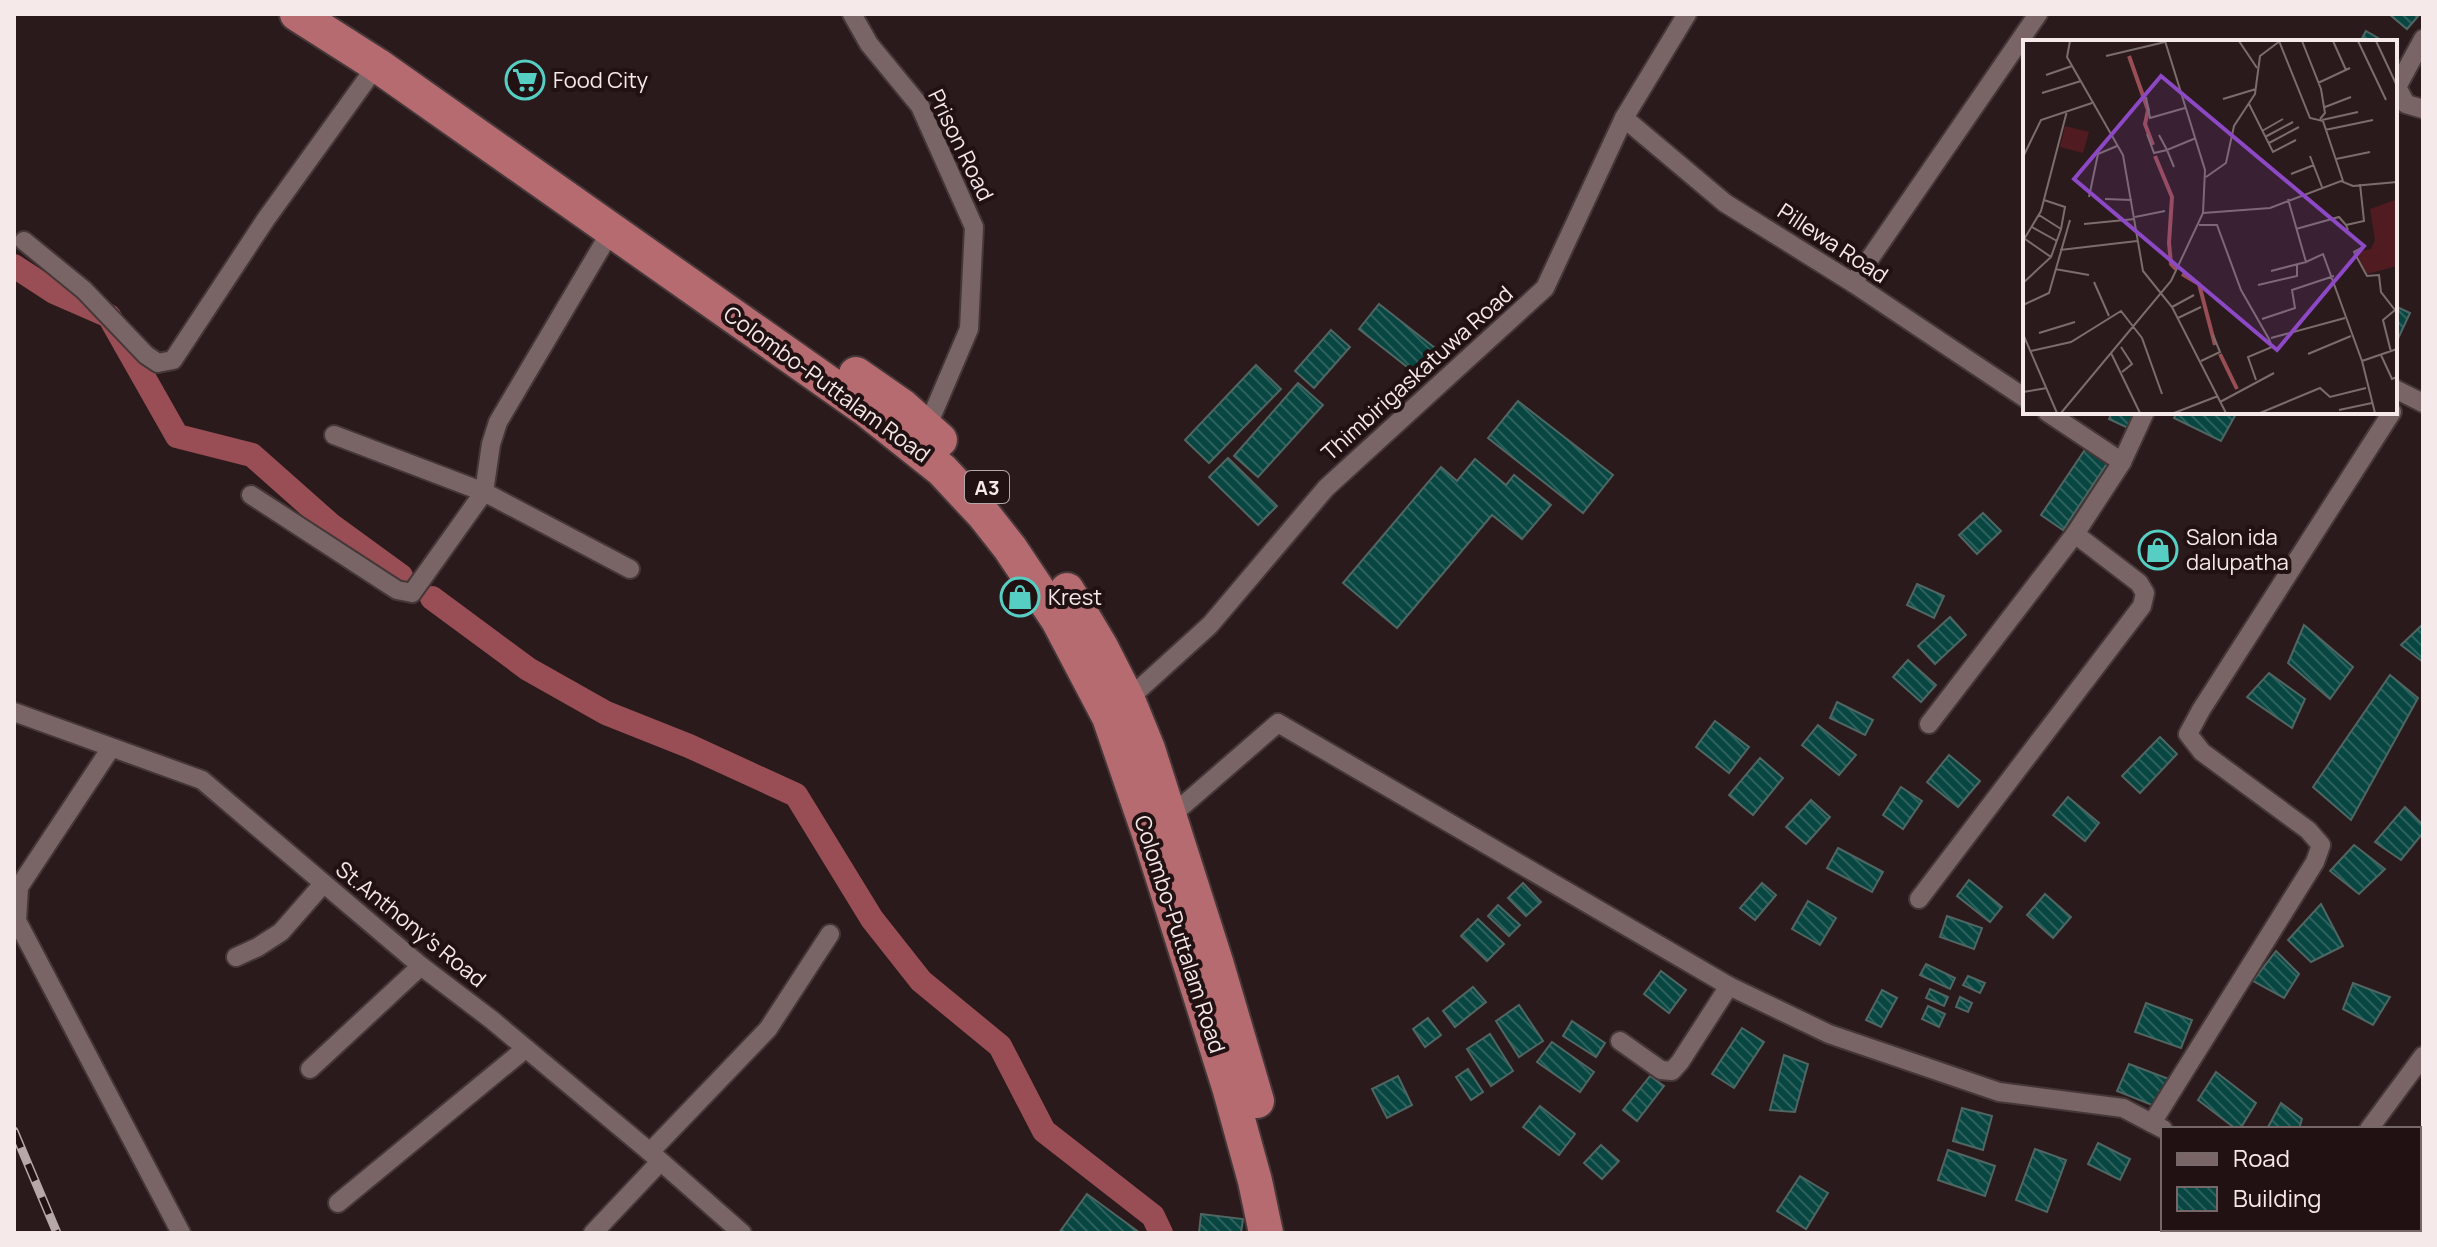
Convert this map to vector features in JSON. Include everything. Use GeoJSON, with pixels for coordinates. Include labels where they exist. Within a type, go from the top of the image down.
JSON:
{"type":"FeatureCollection","features":[{"type":"Feature","properties":{"kind":"highway","name":"Colombo-Puttalam Road"},"geometry":{"type":"LineString","coordinates":[[297,14],[377,65],[813,371],[922,437]]}},
{"type":"Feature","properties":{"kind":"highway","name":"Colombo-Puttalam Road"},"geometry":{"type":"LineString","coordinates":[[327,14],[874,386],[922,437],[1010,548],[1118,709],[1251,1080],[1277,1175],[1288,1233]]}},
{"type":"Feature","properties":{"kind":"highway","name":"Colombo-Puttalam Road"},"geometry":{"type":"LineString","coordinates":[[1159,826],[1255,1181],[1266,1233]]}},
{"type":"Feature","properties":{"kind":"street","name":"Prison Road"},"geometry":{"type":"LineString","coordinates":[[852,14],[869,44],[920,106],[974,227],[969,329],[922,437]]}},
{"type":"Feature","properties":{"kind":"street","name":"Thimbirigaskatuwa Road"},"geometry":{"type":"LineString","coordinates":[[1118,709],[1210,625],[1326,488],[1545,288],[1624,118],[1687,14]]}},
{"type":"Feature","properties":{"kind":"street"},"geometry":{"type":"LineString","coordinates":[[1853,283],[2038,14]]}},
{"type":"Feature","properties":{"kind":"street"},"geometry":{"type":"LineString","coordinates":[[2423,39],[2397,87],[2406,104],[2423,109]]}},
{"type":"Feature","properties":{"kind":"street"},"geometry":{"type":"LineString","coordinates":[[24,241],[84,290],[146,355],[158,363],[173,360],[266,219],[377,65]]}},
{"type":"Feature","properties":{"kind":"street","name":"Pillewa Road"},"geometry":{"type":"LineString","coordinates":[[1624,118],[1725,203],[1853,283],[2023,397]]}},
{"type":"Feature","properties":{"kind":"street"},"geometry":{"type":"LineString","coordinates":[[251,495],[397,590],[412,593],[484,492],[491,444],[498,422],[611,231]]}},
{"type":"Feature","properties":{"kind":"street"},"geometry":{"type":"LineString","coordinates":[[2398,396],[2423,403]]}},
{"type":"Feature","properties":{"kind":"street"},"geometry":{"type":"LineString","coordinates":[[2050,414],[2122,462]]}},
{"type":"Feature","properties":{"kind":"street"},"geometry":{"type":"LineString","coordinates":[[1929,724],[2075,534],[2122,462],[2144,414]]}},
{"type":"Feature","properties":{"kind":"street"},"geometry":{"type":"LineString","coordinates":[[1159,826],[1278,723],[1729,986],[1829,1034],[1999,1092],[2123,1108],[2158,1126],[2315,862],[2321,845],[2308,830],[2202,752],[2188,734],[2391,414]]}},
{"type":"Feature","properties":{"kind":"street"},"geometry":{"type":"LineString","coordinates":[[334,435],[484,492],[630,569]]}},
{"type":"Feature","properties":{"kind":"street"},"geometry":{"type":"LineString","coordinates":[[1919,899],[2142,606],[2145,593],[2139,583],[2075,534]]}},
{"type":"Feature","properties":{"kind":"street","name":"St.Anthony's Road"},"geometry":{"type":"LineString","coordinates":[[14,712],[202,780],[421,966],[492,1020],[742,1233]]}},
{"type":"Feature","properties":{"kind":"street"},"geometry":{"type":"LineString","coordinates":[[111,748],[19,887],[17,921],[181,1233]]}},
{"type":"Feature","properties":{"kind":"street"},"geometry":{"type":"LineString","coordinates":[[236,957],[281,932],[323,884]]}},
{"type":"Feature","properties":{"kind":"street"},"geometry":{"type":"LineString","coordinates":[[593,1233],[655,1157],[768,1029],[830,934]]}},
{"type":"Feature","properties":{"kind":"street"},"geometry":{"type":"LineString","coordinates":[[310,1069],[421,966]]}},
{"type":"Feature","properties":{"kind":"street"},"geometry":{"type":"LineString","coordinates":[[1620,1041],[1661,1070],[1672,1071],[1729,986]]}},
{"type":"Feature","properties":{"kind":"street"},"geometry":{"type":"LineString","coordinates":[[338,1203],[525,1049]]}},
{"type":"Feature","properties":{"kind":"street"},"geometry":{"type":"LineString","coordinates":[[2370,1127],[2423,1056]]}},
{"type":"Feature","properties":{"kind":"building"},"geometry":{"type":"Polygon","coordinates":[[[2389,14],[2420,14],[2407,29],[2389,14]]]}},
{"type":"Feature","properties":{"kind":"building"},"geometry":{"type":"Polygon","coordinates":[[[2366,31],[2382,40],[2361,40],[2366,31]]]}},
{"type":"Feature","properties":{"kind":"building"},"geometry":{"type":"Polygon","coordinates":[[[1379,304],[1440,352],[1420,377],[1359,329],[1379,304]]]}},
{"type":"Feature","properties":{"kind":"building"},"geometry":{"type":"Polygon","coordinates":[[[2397,307],[2410,313],[2397,341],[2397,307]]]}},
{"type":"Feature","properties":{"kind":"building"},"geometry":{"type":"Polygon","coordinates":[[[1331,330],[1350,347],[1314,388],[1295,371],[1331,330]]]}},
{"type":"Feature","properties":{"kind":"building"},"geometry":{"type":"Polygon","coordinates":[[[1256,365],[1281,389],[1209,463],[1185,440],[1256,365]]]}},
{"type":"Feature","properties":{"kind":"building"},"geometry":{"type":"Polygon","coordinates":[[[1298,383],[1323,405],[1258,477],[1234,456],[1298,383]]]}},
{"type":"Feature","properties":{"kind":"building"},"geometry":{"type":"Polygon","coordinates":[[[1518,401],[1613,475],[1583,513],[1488,438],[1518,401]]]}},
{"type":"Feature","properties":{"kind":"building"},"geometry":{"type":"Polygon","coordinates":[[[2111,414],[2135,414],[2128,428],[2109,419],[2111,414]]]}},
{"type":"Feature","properties":{"kind":"building"},"geometry":{"type":"Polygon","coordinates":[[[2176,414],[2236,414],[2221,441],[2174,418],[2176,414]]]}},
{"type":"Feature","properties":{"kind":"building"},"geometry":{"type":"Polygon","coordinates":[[[2088,445],[2110,459],[2063,530],[2041,515],[2088,445]]]}},
{"type":"Feature","properties":{"kind":"building"},"geometry":{"type":"Polygon","coordinates":[[[1228,458],[1277,506],[1258,525],[1209,477],[1228,458]]]}},
{"type":"Feature","properties":{"kind":"building"},"geometry":{"type":"Polygon","coordinates":[[[1475,459],[1506,485],[1514,475],[1551,505],[1522,539],[1492,515],[1397,628],[1343,583],[1441,467],[1457,481],[1475,459]]]}},
{"type":"Feature","properties":{"kind":"building"},"geometry":{"type":"Polygon","coordinates":[[[1983,513],[2001,531],[1977,554],[1959,535],[1983,513]]]}},
{"type":"Feature","properties":{"kind":"building"},"geometry":{"type":"Polygon","coordinates":[[[1917,584],[1944,596],[1934,618],[1907,605],[1917,584]]]}},
{"type":"Feature","properties":{"kind":"building"},"geometry":{"type":"Polygon","coordinates":[[[1950,617],[1966,635],[1935,664],[1918,646],[1950,617]]]}},
{"type":"Feature","properties":{"kind":"building"},"geometry":{"type":"Polygon","coordinates":[[[2304,625],[2353,667],[2330,699],[2288,663],[2304,625]]]}},
{"type":"Feature","properties":{"kind":"building"},"geometry":{"type":"Polygon","coordinates":[[[2421,626],[2423,628],[2423,662],[2401,645],[2421,626]]]}},
{"type":"Feature","properties":{"kind":"building"},"geometry":{"type":"Polygon","coordinates":[[[1908,660],[1936,685],[1921,702],[1893,677],[1908,660]]]}},
{"type":"Feature","properties":{"kind":"building"},"geometry":{"type":"Polygon","coordinates":[[[2269,673],[2305,699],[2292,728],[2247,697],[2269,673]]]}},
{"type":"Feature","properties":{"kind":"building"},"geometry":{"type":"Polygon","coordinates":[[[2390,675],[2418,698],[2351,820],[2313,787],[2390,675]]]}},
{"type":"Feature","properties":{"kind":"building"},"geometry":{"type":"Polygon","coordinates":[[[1837,702],[1873,720],[1865,735],[1830,718],[1837,702]]]}},
{"type":"Feature","properties":{"kind":"building"},"geometry":{"type":"Polygon","coordinates":[[[1715,721],[1749,747],[1729,773],[1696,747],[1715,721]]]}},
{"type":"Feature","properties":{"kind":"building"},"geometry":{"type":"Polygon","coordinates":[[[1818,725],[1856,755],[1839,775],[1802,745],[1818,725]]]}},
{"type":"Feature","properties":{"kind":"building"},"geometry":{"type":"Polygon","coordinates":[[[2160,737],[2177,754],[2140,793],[2122,776],[2160,737]]]}},
{"type":"Feature","properties":{"kind":"building"},"geometry":{"type":"Polygon","coordinates":[[[1949,755],[1980,781],[1958,807],[1927,782],[1949,755]]]}},
{"type":"Feature","properties":{"kind":"building"},"geometry":{"type":"Polygon","coordinates":[[[1760,758],[1783,778],[1753,815],[1729,795],[1760,758]]]}},
{"type":"Feature","properties":{"kind":"building"},"geometry":{"type":"Polygon","coordinates":[[[1901,787],[1922,801],[1903,829],[1883,815],[1901,787]]]}},
{"type":"Feature","properties":{"kind":"building"},"geometry":{"type":"Polygon","coordinates":[[[2068,797],[2099,823],[2085,841],[2053,815],[2068,797]]]}},
{"type":"Feature","properties":{"kind":"building"},"geometry":{"type":"Polygon","coordinates":[[[1811,800],[1830,817],[1806,844],[1786,827],[1811,800]]]}},
{"type":"Feature","properties":{"kind":"building"},"geometry":{"type":"Polygon","coordinates":[[[2405,807],[2423,825],[2423,833],[2401,860],[2375,842],[2405,807]]]}},
{"type":"Feature","properties":{"kind":"building"},"geometry":{"type":"Polygon","coordinates":[[[2354,845],[2385,869],[2359,894],[2330,871],[2354,845]]]}},
{"type":"Feature","properties":{"kind":"building"},"geometry":{"type":"Polygon","coordinates":[[[1838,848],[1883,872],[1872,892],[1827,868],[1838,848]]]}},
{"type":"Feature","properties":{"kind":"building"},"geometry":{"type":"Polygon","coordinates":[[[1969,880],[2002,907],[1990,922],[1957,896],[1969,880]]]}},
{"type":"Feature","properties":{"kind":"building"},"geometry":{"type":"Polygon","coordinates":[[[1523,883],[1541,902],[1526,916],[1508,898],[1523,883]]]}},
{"type":"Feature","properties":{"kind":"building"},"geometry":{"type":"Polygon","coordinates":[[[1762,883],[1776,895],[1755,920],[1740,908],[1762,883]]]}},
{"type":"Feature","properties":{"kind":"building"},"geometry":{"type":"Polygon","coordinates":[[[2045,894],[2071,917],[2053,938],[2027,915],[2045,894]]]}},
{"type":"Feature","properties":{"kind":"building"},"geometry":{"type":"Polygon","coordinates":[[[1808,901],[1836,918],[1820,945],[1792,929],[1808,901]]]}},
{"type":"Feature","properties":{"kind":"building"},"geometry":{"type":"Polygon","coordinates":[[[2321,904],[2343,946],[2311,962],[2288,940],[2321,904]]]}},
{"type":"Feature","properties":{"kind":"building"},"geometry":{"type":"Polygon","coordinates":[[[1498,905],[1520,925],[1509,936],[1488,916],[1498,905]]]}},
{"type":"Feature","properties":{"kind":"building"},"geometry":{"type":"Polygon","coordinates":[[[1947,916],[1982,928],[1974,949],[1940,937],[1947,916]]]}},
{"type":"Feature","properties":{"kind":"building"},"geometry":{"type":"Polygon","coordinates":[[[1478,919],[1504,944],[1487,961],[1461,936],[1478,919]]]}},
{"type":"Feature","properties":{"kind":"building"},"geometry":{"type":"Polygon","coordinates":[[[2276,951],[2299,974],[2284,998],[2253,981],[2276,951]]]}},
{"type":"Feature","properties":{"kind":"building"},"geometry":{"type":"Polygon","coordinates":[[[1926,964],[1955,978],[1950,989],[1920,975],[1926,964]]]}},
{"type":"Feature","properties":{"kind":"building"},"geometry":{"type":"Polygon","coordinates":[[[1661,971],[1686,990],[1669,1013],[1644,994],[1661,971]]]}},
{"type":"Feature","properties":{"kind":"building"},"geometry":{"type":"Polygon","coordinates":[[[1968,976],[1985,983],[1980,993],[1963,985],[1968,976]]]}},
{"type":"Feature","properties":{"kind":"building"},"geometry":{"type":"Polygon","coordinates":[[[2353,983],[2390,997],[2373,1025],[2343,1009],[2353,983]]]}},
{"type":"Feature","properties":{"kind":"building"},"geometry":{"type":"Polygon","coordinates":[[[1473,987],[1486,1002],[1455,1027],[1443,1011],[1473,987]]]}},
{"type":"Feature","properties":{"kind":"building"},"geometry":{"type":"Polygon","coordinates":[[[1930,989],[1948,997],[1944,1006],[1926,998],[1930,989]]]}},
{"type":"Feature","properties":{"kind":"building"},"geometry":{"type":"Polygon","coordinates":[[[1882,990],[1897,998],[1881,1027],[1866,1020],[1882,990]]]}},
{"type":"Feature","properties":{"kind":"building"},"geometry":{"type":"Polygon","coordinates":[[[1960,997],[1972,1003],[1968,1012],[1956,1007],[1960,997]]]}},
{"type":"Feature","properties":{"kind":"building"},"geometry":{"type":"Polygon","coordinates":[[[2146,1003],[2192,1020],[2181,1048],[2135,1032],[2146,1003]]]}},
{"type":"Feature","properties":{"kind":"building"},"geometry":{"type":"Polygon","coordinates":[[[1519,1005],[1543,1041],[1519,1057],[1496,1021],[1519,1005]]]}},
{"type":"Feature","properties":{"kind":"building"},"geometry":{"type":"Polygon","coordinates":[[[1928,1006],[1945,1014],[1939,1027],[1922,1019],[1928,1006]]]}},
{"type":"Feature","properties":{"kind":"building"},"geometry":{"type":"Polygon","coordinates":[[[1428,1018],[1441,1035],[1425,1047],[1413,1029],[1428,1018]]]}},
{"type":"Feature","properties":{"kind":"building"},"geometry":{"type":"Polygon","coordinates":[[[1572,1021],[1605,1043],[1596,1057],[1563,1036],[1572,1021]]]}},
{"type":"Feature","properties":{"kind":"building"},"geometry":{"type":"Polygon","coordinates":[[[1742,1028],[1764,1042],[1734,1088],[1712,1074],[1742,1028]]]}},
{"type":"Feature","properties":{"kind":"building"},"geometry":{"type":"Polygon","coordinates":[[[1490,1034],[1513,1071],[1491,1086],[1467,1049],[1490,1034]]]}},
{"type":"Feature","properties":{"kind":"building"},"geometry":{"type":"Polygon","coordinates":[[[1552,1042],[1594,1072],[1580,1092],[1537,1062],[1552,1042]]]}},
{"type":"Feature","properties":{"kind":"building"},"geometry":{"type":"Polygon","coordinates":[[[1784,1055],[1808,1064],[1795,1112],[1770,1110],[1784,1055]]]}},
{"type":"Feature","properties":{"kind":"building"},"geometry":{"type":"Polygon","coordinates":[[[2129,1064],[2169,1079],[2157,1107],[2117,1091],[2129,1064]]]}},
{"type":"Feature","properties":{"kind":"building"},"geometry":{"type":"Polygon","coordinates":[[[1468,1069],[1483,1092],[1471,1100],[1456,1077],[1468,1069]]]}},
{"type":"Feature","properties":{"kind":"building"},"geometry":{"type":"Polygon","coordinates":[[[2216,1072],[2256,1103],[2241,1127],[2233,1127],[2198,1100],[2216,1072]]]}},
{"type":"Feature","properties":{"kind":"building"},"geometry":{"type":"Polygon","coordinates":[[[1398,1076],[1412,1105],[1387,1118],[1372,1089],[1398,1076]]]}},
{"type":"Feature","properties":{"kind":"building"},"geometry":{"type":"Polygon","coordinates":[[[1650,1076],[1664,1086],[1637,1121],[1623,1110],[1650,1076]]]}},
{"type":"Feature","properties":{"kind":"building"},"geometry":{"type":"Polygon","coordinates":[[[2281,1103],[2302,1119],[2300,1127],[2268,1127],[2281,1103]]]}},
{"type":"Feature","properties":{"kind":"building"},"geometry":{"type":"Polygon","coordinates":[[[1540,1106],[1575,1134],[1559,1155],[1523,1127],[1540,1106]]]}},
{"type":"Feature","properties":{"kind":"building"},"geometry":{"type":"Polygon","coordinates":[[[1962,1108],[1992,1116],[1983,1150],[1953,1141],[1962,1108]]]}},
{"type":"Feature","properties":{"kind":"building"},"geometry":{"type":"Polygon","coordinates":[[[2098,1143],[2130,1159],[2120,1180],[2088,1164],[2098,1143]]]}},
{"type":"Feature","properties":{"kind":"building"},"geometry":{"type":"Polygon","coordinates":[[[1601,1145],[1619,1161],[1602,1179],[1584,1163],[1601,1145]]]}},
{"type":"Feature","properties":{"kind":"building"},"geometry":{"type":"Polygon","coordinates":[[[2035,1149],[2066,1160],[2047,1212],[2016,1200],[2035,1149]]]}},
{"type":"Feature","properties":{"kind":"building"},"geometry":{"type":"Polygon","coordinates":[[[1948,1150],[1995,1166],[1985,1196],[1938,1180],[1948,1150]]]}},
{"type":"Feature","properties":{"kind":"building"},"geometry":{"type":"Polygon","coordinates":[[[1800,1176],[1828,1193],[1806,1229],[1777,1211],[1800,1176]]]}},
{"type":"Feature","properties":{"kind":"building"},"geometry":{"type":"Polygon","coordinates":[[[1087,1194],[1140,1233],[1059,1233],[1087,1194]]]}},
{"type":"Feature","properties":{"kind":"building"},"geometry":{"type":"Polygon","coordinates":[[[1201,1214],[1243,1219],[1241,1233],[1199,1233],[1201,1214]]]}},
{"type":"Feature","properties":{"kind":"waterway"},"geometry":{"type":"LineString","coordinates":[[14,266],[54,292],[109,316],[177,436],[252,455],[331,525],[401,576]]}},
{"type":"Feature","properties":{"kind":"waterway"},"geometry":{"type":"LineString","coordinates":[[432,598],[528,669],[606,713],[689,746],[796,795],[872,919],[921,981],[1000,1046],[1044,1131],[1153,1216],[1161,1233]]}},
{"type":"Feature","properties":{"kind":"railway"},"geometry":{"type":"LineString","coordinates":[[14,1131],[57,1233]]}},
{"type":"Feature","properties":{"kind":"place","name":"Food City"},"geometry":{"type":"Point","coordinates":[525,80]}},
{"type":"Feature","properties":{"kind":"place","name":"Salon ida dalupatha"},"geometry":{"type":"Point","coordinates":[2158,550]}},
{"type":"Feature","properties":{"kind":"place","name":"Krest"},"geometry":{"type":"Point","coordinates":[1020,597]}}]}
